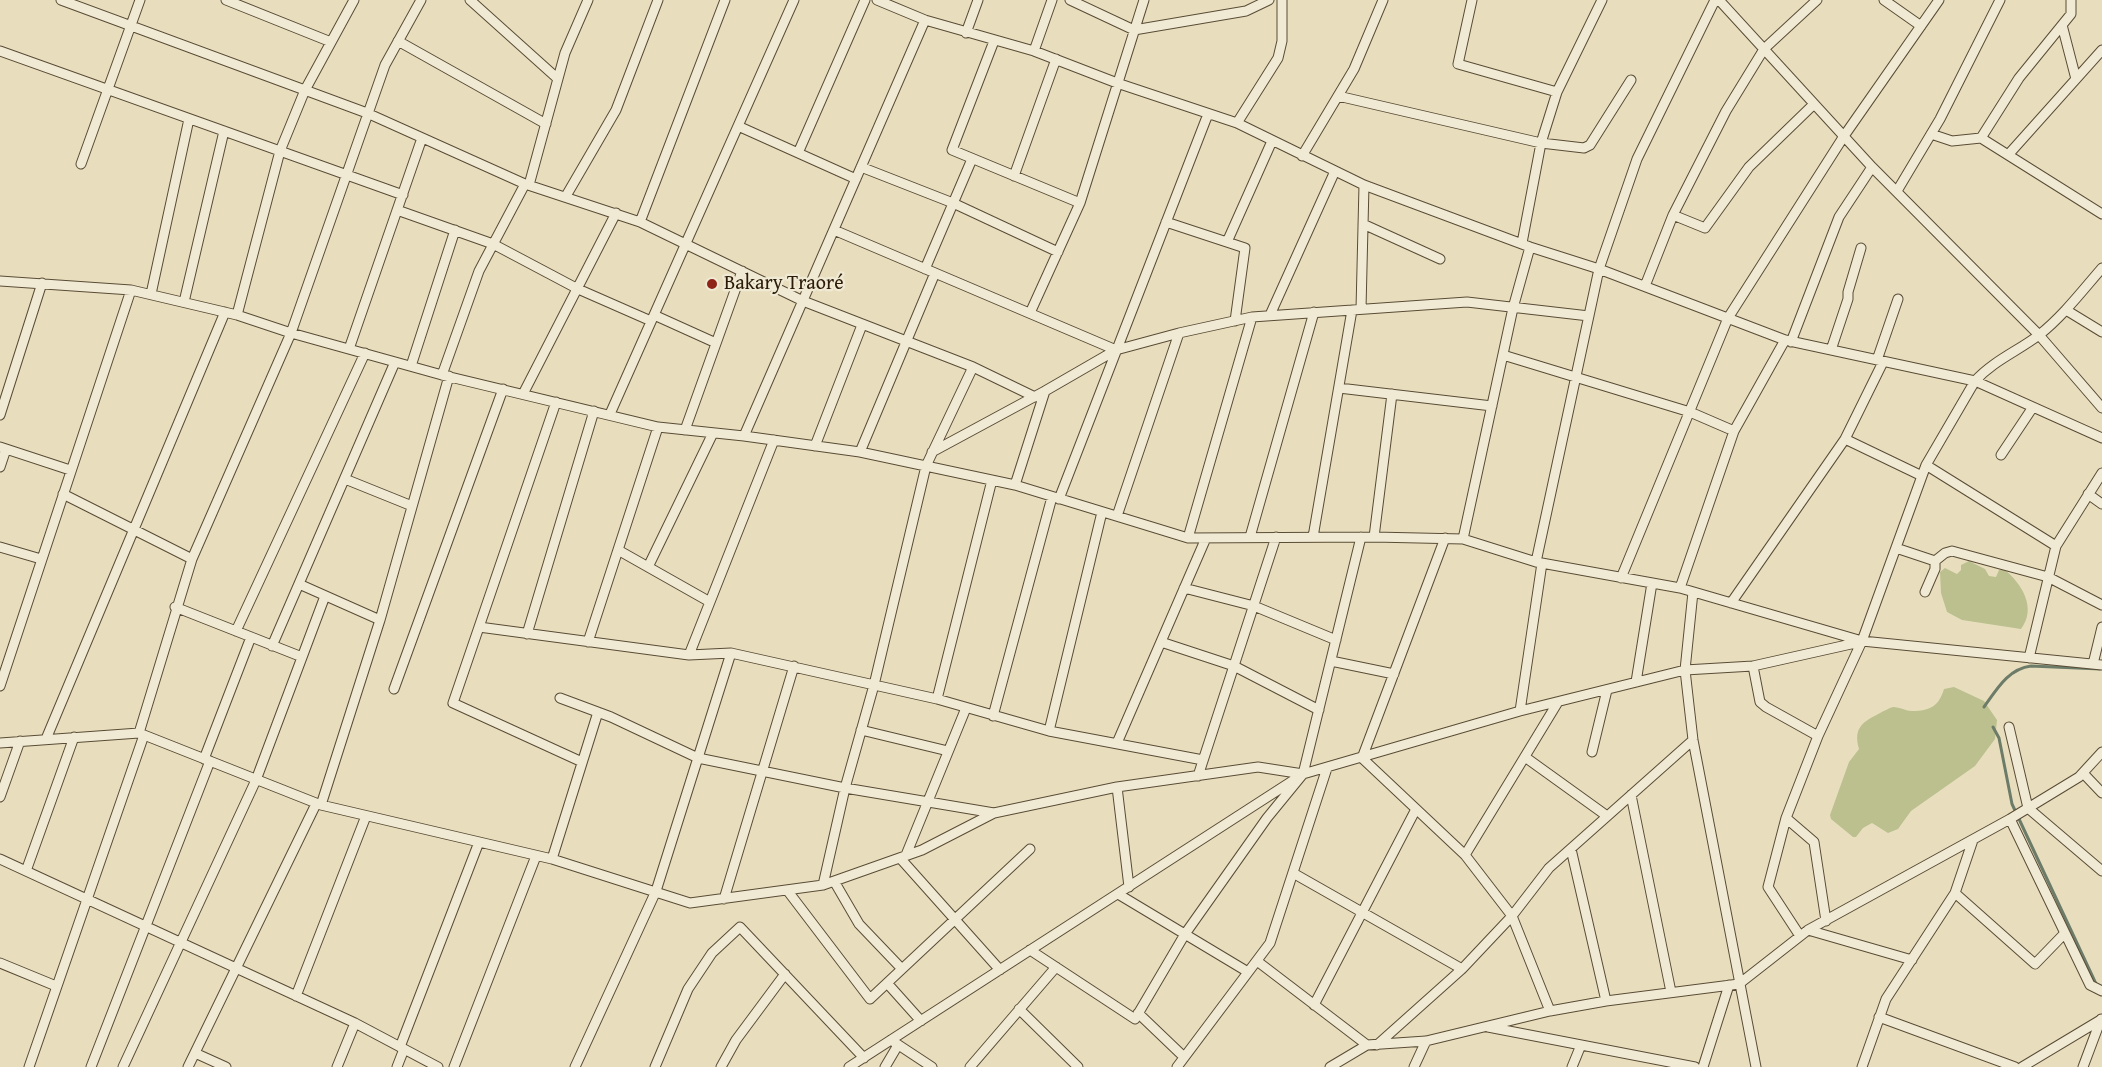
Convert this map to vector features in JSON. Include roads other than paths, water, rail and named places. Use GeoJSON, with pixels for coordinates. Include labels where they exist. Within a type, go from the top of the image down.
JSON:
{"type":"FeatureCollection","features":[{"type":"Feature","properties":{"kind":"street"},"geometry":{"type":"LineString","coordinates":[[61,0],[367,113],[527,185],[640,222],[803,302],[973,368],[1035,397]]}},
{"type":"Feature","properties":{"kind":"street"},"geometry":{"type":"LineString","coordinates":[[81,164],[140,0]]}},
{"type":"Feature","properties":{"kind":"street"},"geometry":{"type":"LineString","coordinates":[[226,0],[331,42]]}},
{"type":"Feature","properties":{"kind":"street"},"geometry":{"type":"LineString","coordinates":[[237,315],[280,151],[305,90],[353,0]]}},
{"type":"Feature","properties":{"kind":"street"},"geometry":{"type":"LineString","coordinates":[[29,1067],[142,734],[176,608],[192,559],[291,333],[385,65],[421,0]]}},
{"type":"Feature","properties":{"kind":"street"},"geometry":{"type":"LineString","coordinates":[[471,0],[558,79]]}},
{"type":"Feature","properties":{"kind":"street"},"geometry":{"type":"LineString","coordinates":[[188,1067],[318,805],[380,620],[446,376],[479,272],[527,185],[565,53],[588,0]]}},
{"type":"Feature","properties":{"kind":"street"},"geometry":{"type":"LineString","coordinates":[[566,196],[616,110],[658,0]]}},
{"type":"Feature","properties":{"kind":"street"},"geometry":{"type":"LineString","coordinates":[[640,222],[725,0]]}},
{"type":"Feature","properties":{"kind":"street"},"geometry":{"type":"LineString","coordinates":[[610,414],[794,0]]}},
{"type":"Feature","properties":{"kind":"street"},"geometry":{"type":"LineString","coordinates":[[798,153],[865,0]]}},
{"type":"Feature","properties":{"kind":"street"},"geometry":{"type":"LineString","coordinates":[[966,33],[978,0]]}},
{"type":"Feature","properties":{"kind":"street"},"geometry":{"type":"LineString","coordinates":[[1034,51],[1052,0]]}},
{"type":"Feature","properties":{"kind":"street"},"geometry":{"type":"LineString","coordinates":[[1070,0],[1088,4],[1134,30],[1246,11],[1269,0]]}},
{"type":"Feature","properties":{"kind":"street"},"geometry":{"type":"LineString","coordinates":[[1030,313],[1080,203],[1144,0]]}},
{"type":"Feature","properties":{"kind":"street"},"geometry":{"type":"LineString","coordinates":[[1237,123],[1278,58],[1282,41],[1282,0]]}},
{"type":"Feature","properties":{"kind":"street"},"geometry":{"type":"LineString","coordinates":[[1302,156],[1354,69],[1383,0]]}},
{"type":"Feature","properties":{"kind":"street"},"geometry":{"type":"LineString","coordinates":[[1472,0],[1458,64],[1557,92]]}},
{"type":"Feature","properties":{"kind":"street"},"geometry":{"type":"LineString","coordinates":[[1463,539],[1526,245],[1541,143],[1557,92],[1602,0]]}},
{"type":"Feature","properties":{"kind":"street"},"geometry":{"type":"LineString","coordinates":[[1520,711],[1539,562],[1599,269],[1636,159],[1719,0],[1872,167],[2039,335],[2102,408]]}},
{"type":"Feature","properties":{"kind":"street"},"geometry":{"type":"LineString","coordinates":[[1645,286],[1673,215],[1726,111],[1764,50],[1817,0]]}},
{"type":"Feature","properties":{"kind":"street"},"geometry":{"type":"LineString","coordinates":[[1884,0],[1920,26]]}},
{"type":"Feature","properties":{"kind":"street"},"geometry":{"type":"LineString","coordinates":[[1622,578],[1728,318],[1844,136],[1939,0]]}},
{"type":"Feature","properties":{"kind":"street"},"geometry":{"type":"LineString","coordinates":[[1897,191],[1931,134],[2000,0]]}},
{"type":"Feature","properties":{"kind":"street"},"geometry":{"type":"LineString","coordinates":[[1981,138],[2019,78],[2071,14],[2071,0]]}},
{"type":"Feature","properties":{"kind":"street"},"geometry":{"type":"LineString","coordinates":[[884,1],[925,20],[1034,51],[1117,83],[1237,123],[1364,184],[1526,245],[1645,286],[1788,341],[1976,381],[2102,438]]}},
{"type":"Feature","properties":{"kind":"street"},"geometry":{"type":"LineString","coordinates":[[744,436],[925,20]]}},
{"type":"Feature","properties":{"kind":"street"},"geometry":{"type":"LineString","coordinates":[[2062,25],[2076,79]]}},
{"type":"Feature","properties":{"kind":"street"},"geometry":{"type":"LineString","coordinates":[[398,41],[546,124]]}},
{"type":"Feature","properties":{"kind":"street"},"geometry":{"type":"LineString","coordinates":[[994,41],[952,150],[1080,203]]}},
{"type":"Feature","properties":{"kind":"street"},"geometry":{"type":"LineString","coordinates":[[2008,155],[2102,50]]}},
{"type":"Feature","properties":{"kind":"street"},"geometry":{"type":"LineString","coordinates":[[0,51],[403,195]]}},
{"type":"Feature","properties":{"kind":"street"},"geometry":{"type":"LineString","coordinates":[[1014,176],[1056,59]]}},
{"type":"Feature","properties":{"kind":"street"},"geometry":{"type":"LineString","coordinates":[[1338,96],[1541,143],[1584,148],[1590,145],[1631,80]]}},
{"type":"Feature","properties":{"kind":"street"},"geometry":{"type":"LineString","coordinates":[[1673,215],[1705,228],[1749,167],[1814,104]]}},
{"type":"Feature","properties":{"kind":"street"},"geometry":{"type":"LineString","coordinates":[[993,716],[1055,498],[1116,350],[1208,114]]}},
{"type":"Feature","properties":{"kind":"street"},"geometry":{"type":"LineString","coordinates":[[150,294],[189,118]]}},
{"type":"Feature","properties":{"kind":"street"},"geometry":{"type":"LineString","coordinates":[[738,126],[856,179]]}},
{"type":"Feature","properties":{"kind":"street"},"geometry":{"type":"LineString","coordinates":[[184,302],[224,131]]}},
{"type":"Feature","properties":{"kind":"street"},"geometry":{"type":"LineString","coordinates":[[1931,134],[1952,141],[1981,138],[2102,214]]}},
{"type":"Feature","properties":{"kind":"street"},"geometry":{"type":"LineString","coordinates":[[349,349],[422,138]]}},
{"type":"Feature","properties":{"kind":"street"},"geometry":{"type":"LineString","coordinates":[[1227,242],[1272,141]]}},
{"type":"Feature","properties":{"kind":"street"},"geometry":{"type":"LineString","coordinates":[[925,269],[972,159]]}},
{"type":"Feature","properties":{"kind":"street"},"geometry":{"type":"LineString","coordinates":[[861,166],[953,203],[1058,252]]}},
{"type":"Feature","properties":{"kind":"street"},"geometry":{"type":"LineString","coordinates":[[1680,588],[1734,431],[1788,341],[1839,218],[1872,167]]}},
{"type":"Feature","properties":{"kind":"street"},"geometry":{"type":"LineString","coordinates":[[1270,315],[1335,171]]}},
{"type":"Feature","properties":{"kind":"street"},"geometry":{"type":"LineString","coordinates":[[1313,537],[1339,387],[1357,309],[1364,184]]}},
{"type":"Feature","properties":{"kind":"street"},"geometry":{"type":"LineString","coordinates":[[397,210],[493,244],[578,288],[716,343]]}},
{"type":"Feature","properties":{"kind":"street"},"geometry":{"type":"LineString","coordinates":[[523,394],[616,213]]}},
{"type":"Feature","properties":{"kind":"street"},"geometry":{"type":"LineString","coordinates":[[1166,222],[1245,248],[1235,321]]}},
{"type":"Feature","properties":{"kind":"street"},"geometry":{"type":"LineString","coordinates":[[1363,224],[1440,259]]}},
{"type":"Feature","properties":{"kind":"street"},"geometry":{"type":"LineString","coordinates":[[411,366],[454,230]]}},
{"type":"Feature","properties":{"kind":"street"},"geometry":{"type":"LineString","coordinates":[[834,230],[1116,350]]}},
{"type":"Feature","properties":{"kind":"street"},"geometry":{"type":"LineString","coordinates":[[1831,351],[1861,248]]}},
{"type":"Feature","properties":{"kind":"street"},"geometry":{"type":"LineString","coordinates":[[1912,960],[1804,933],[1768,887],[1786,818],[1818,736],[1862,641],[1926,465],[1984,371],[2039,335],[2066,310],[2102,268]]}},
{"type":"Feature","properties":{"kind":"street"},"geometry":{"type":"LineString","coordinates":[[685,430],[742,271]]}},
{"type":"Feature","properties":{"kind":"street"},"geometry":{"type":"LineString","coordinates":[[860,452],[935,273]]}},
{"type":"Feature","properties":{"kind":"street"},"geometry":{"type":"LineString","coordinates":[[0,281],[131,290],[150,294],[237,315],[291,333],[446,376],[658,427],[860,452],[1015,485],[1188,538],[1463,539],[1539,562],[1680,588],[1862,641],[2097,664],[2102,627]]}},
{"type":"Feature","properties":{"kind":"street"},"geometry":{"type":"LineString","coordinates":[[0,415],[42,283]]}},
{"type":"Feature","properties":{"kind":"street"},"geometry":{"type":"LineString","coordinates":[[0,686],[131,290]]}},
{"type":"Feature","properties":{"kind":"street"},"geometry":{"type":"LineString","coordinates":[[1731,603],[1845,439],[1880,361],[1898,299]]}},
{"type":"Feature","properties":{"kind":"street"},"geometry":{"type":"LineString","coordinates":[[932,452],[1045,392],[1116,350],[1252,317],[1467,302],[1589,316]]}},
{"type":"Feature","properties":{"kind":"street"},"geometry":{"type":"LineString","coordinates":[[2066,310],[2102,332]]}},
{"type":"Feature","properties":{"kind":"street"},"geometry":{"type":"LineString","coordinates":[[46,739],[225,312]]}},
{"type":"Feature","properties":{"kind":"street"},"geometry":{"type":"LineString","coordinates":[[1250,537],[1314,312]]}},
{"type":"Feature","properties":{"kind":"street"},"geometry":{"type":"LineString","coordinates":[[1188,538],[1252,317]]}},
{"type":"Feature","properties":{"kind":"street"},"geometry":{"type":"LineString","coordinates":[[815,446],[862,325]]}},
{"type":"Feature","properties":{"kind":"street"},"geometry":{"type":"LineString","coordinates":[[1117,516],[1179,333]]}},
{"type":"Feature","properties":{"kind":"street"},"geometry":{"type":"LineString","coordinates":[[236,631],[365,353]]}},
{"type":"Feature","properties":{"kind":"street"},"geometry":{"type":"LineString","coordinates":[[1503,355],[1690,412],[1734,431]]}},
{"type":"Feature","properties":{"kind":"street"},"geometry":{"type":"LineString","coordinates":[[272,646],[396,362]]}},
{"type":"Feature","properties":{"kind":"street"},"geometry":{"type":"LineString","coordinates":[[823,885],[926,466],[973,368]]}},
{"type":"Feature","properties":{"kind":"street"},"geometry":{"type":"LineString","coordinates":[[1339,387],[1492,406]]}},
{"type":"Feature","properties":{"kind":"street"},"geometry":{"type":"LineString","coordinates":[[394,689],[502,389]]}},
{"type":"Feature","properties":{"kind":"street"},"geometry":{"type":"LineString","coordinates":[[1015,485],[1045,392]]}},
{"type":"Feature","properties":{"kind":"street"},"geometry":{"type":"LineString","coordinates":[[1374,537],[1392,394]]}},
{"type":"Feature","properties":{"kind":"street"},"geometry":{"type":"LineString","coordinates":[[556,402],[453,704],[582,762]]}},
{"type":"Feature","properties":{"kind":"street"},"geometry":{"type":"LineString","coordinates":[[2001,455],[2033,407]]}},
{"type":"Feature","properties":{"kind":"street"},"geometry":{"type":"LineString","coordinates":[[527,634],[594,411]]}},
{"type":"Feature","properties":{"kind":"street"},"geometry":{"type":"LineString","coordinates":[[588,642],[658,427]]}},
{"type":"Feature","properties":{"kind":"street"},"geometry":{"type":"LineString","coordinates":[[648,567],[713,433]]}},
{"type":"Feature","properties":{"kind":"street"},"geometry":{"type":"LineString","coordinates":[[1845,439],[1922,476]]}},
{"type":"Feature","properties":{"kind":"street"},"geometry":{"type":"LineString","coordinates":[[688,655],[774,440]]}},
{"type":"Feature","properties":{"kind":"street"},"geometry":{"type":"LineString","coordinates":[[0,467],[3,448],[70,470]]}},
{"type":"Feature","properties":{"kind":"street"},"geometry":{"type":"LineString","coordinates":[[1926,465],[2056,546]]}},
{"type":"Feature","properties":{"kind":"street"},"geometry":{"type":"LineString","coordinates":[[2029,657],[2056,546],[2102,473]]}},
{"type":"Feature","properties":{"kind":"street"},"geometry":{"type":"LineString","coordinates":[[345,479],[412,506]]}},
{"type":"Feature","properties":{"kind":"street"},"geometry":{"type":"LineString","coordinates":[[937,699],[992,480]]}},
{"type":"Feature","properties":{"kind":"street"},"geometry":{"type":"LineString","coordinates":[[63,494],[192,559]]}},
{"type":"Feature","properties":{"kind":"street"},"geometry":{"type":"LineString","coordinates":[[2088,495],[2102,504]]}},
{"type":"Feature","properties":{"kind":"street"},"geometry":{"type":"LineString","coordinates":[[1049,731],[1102,512]]}},
{"type":"Feature","properties":{"kind":"street"},"geometry":{"type":"LineString","coordinates":[[1198,776],[1276,537]]}},
{"type":"Feature","properties":{"kind":"street"},"geometry":{"type":"LineString","coordinates":[[1030,950],[1135,1019],[1185,934],[1267,818],[1303,774],[1361,537]]}},
{"type":"Feature","properties":{"kind":"street"},"geometry":{"type":"LineString","coordinates":[[1117,743],[1206,538]]}},
{"type":"Feature","properties":{"kind":"street"},"geometry":{"type":"LineString","coordinates":[[1362,758],[1445,538]]}},
{"type":"Feature","properties":{"kind":"street"},"geometry":{"type":"LineString","coordinates":[[0,547],[41,559]]}},
{"type":"Feature","properties":{"kind":"street"},"geometry":{"type":"LineString","coordinates":[[1896,548],[1935,561]]}},
{"type":"Feature","properties":{"kind":"street"},"geometry":{"type":"LineString","coordinates":[[618,550],[710,602]]}},
{"type":"Feature","properties":{"kind":"street"},"geometry":{"type":"LineString","coordinates":[[1935,561],[1945,553],[1952,551],[2049,577],[2102,605]]}},
{"type":"Feature","properties":{"kind":"street"},"geometry":{"type":"LineString","coordinates":[[1925,592],[1935,568],[1935,561]]}},
{"type":"Feature","properties":{"kind":"street"},"geometry":{"type":"LineString","coordinates":[[1636,682],[1652,583]]}},
{"type":"Feature","properties":{"kind":"street"},"geometry":{"type":"LineString","coordinates":[[299,584],[380,620]]}},
{"type":"Feature","properties":{"kind":"street"},"geometry":{"type":"LineString","coordinates":[[1184,588],[1254,606],[1336,640]]}},
{"type":"Feature","properties":{"kind":"street"},"geometry":{"type":"LineString","coordinates":[[1693,592],[1684,670],[1693,740],[1734,984],[1756,1067]]}},
{"type":"Feature","properties":{"kind":"street"},"geometry":{"type":"LineString","coordinates":[[123,1067],[256,780],[326,596]]}},
{"type":"Feature","properties":{"kind":"street"},"geometry":{"type":"LineString","coordinates":[[176,608],[302,657]]}},
{"type":"Feature","properties":{"kind":"street"},"geometry":{"type":"LineString","coordinates":[[479,627],[688,655],[731,653],[937,699],[1049,731],[1203,760]]}},
{"type":"Feature","properties":{"kind":"street"},"geometry":{"type":"LineString","coordinates":[[91,1067],[146,926],[251,638]]}},
{"type":"Feature","properties":{"kind":"street"},"geometry":{"type":"LineString","coordinates":[[849,1067],[895,1042],[921,1021],[1303,774],[1520,711],[1684,670],[1753,666],[1862,641]]}},
{"type":"Feature","properties":{"kind":"street"},"geometry":{"type":"LineString","coordinates":[[1161,642],[1234,666],[1319,710]]}},
{"type":"Feature","properties":{"kind":"street"},"geometry":{"type":"LineString","coordinates":[[0,651],[10,655]]}},
{"type":"Feature","properties":{"kind":"street"},"geometry":{"type":"LineString","coordinates":[[575,1067],[656,891],[731,653]]}},
{"type":"Feature","properties":{"kind":"street"},"geometry":{"type":"LineString","coordinates":[[1331,662],[1394,674]]}},
{"type":"Feature","properties":{"kind":"street"},"geometry":{"type":"LineString","coordinates":[[724,898],[794,666]]}},
{"type":"Feature","properties":{"kind":"street"},"geometry":{"type":"LineString","coordinates":[[1753,666],[1760,702],[1818,736]]}},
{"type":"Feature","properties":{"kind":"street"},"geometry":{"type":"LineString","coordinates":[[1592,752],[1607,690]]}},
{"type":"Feature","properties":{"kind":"street"},"geometry":{"type":"LineString","coordinates":[[560,698],[598,712],[698,758],[845,788],[994,813]]}},
{"type":"Feature","properties":{"kind":"street"},"geometry":{"type":"LineString","coordinates":[[1465,855],[1558,702]]}},
{"type":"Feature","properties":{"kind":"street"},"geometry":{"type":"LineString","coordinates":[[903,856],[966,708]]}},
{"type":"Feature","properties":{"kind":"street"},"geometry":{"type":"LineString","coordinates":[[552,859],[598,712]]}},
{"type":"Feature","properties":{"kind":"street"},"geometry":{"type":"LineString","coordinates":[[2009,727],[2028,808],[2102,871]]}},
{"type":"Feature","properties":{"kind":"street"},"geometry":{"type":"LineString","coordinates":[[861,730],[948,751]]}},
{"type":"Feature","properties":{"kind":"street"},"geometry":{"type":"LineString","coordinates":[[0,743],[142,734],[318,805],[552,859],[690,903],[823,885],[922,850],[994,813],[1117,787],[1258,767],[1303,774]]}},
{"type":"Feature","properties":{"kind":"street"},"geometry":{"type":"LineString","coordinates":[[26,871],[74,737]]}},
{"type":"Feature","properties":{"kind":"street"},"geometry":{"type":"LineString","coordinates":[[1333,1066],[1372,1045],[1462,969],[1512,916],[1549,868],[1693,740]]}},
{"type":"Feature","properties":{"kind":"street"},"geometry":{"type":"LineString","coordinates":[[0,797],[20,741]]}},
{"type":"Feature","properties":{"kind":"street"},"geometry":{"type":"LineString","coordinates":[[1257,961],[1314,1005],[1372,1045],[1426,1041],[1606,1000],[1734,984],[1804,933],[1973,840],[2079,777],[2102,752]]}},
{"type":"Feature","properties":{"kind":"street"},"geometry":{"type":"LineString","coordinates":[[1525,757],[1607,816]]}},
{"type":"Feature","properties":{"kind":"street"},"geometry":{"type":"LineString","coordinates":[[1362,758],[1465,855],[1512,916],[1550,1011]]}},
{"type":"Feature","properties":{"kind":"street"},"geometry":{"type":"LineString","coordinates":[[1177,1067],[1270,943],[1327,768]]}},
{"type":"Feature","properties":{"kind":"street"},"geometry":{"type":"LineString","coordinates":[[2083,773],[2102,793]]}},
{"type":"Feature","properties":{"kind":"street"},"geometry":{"type":"LineString","coordinates":[[1117,787],[1129,887]]}},
{"type":"Feature","properties":{"kind":"street"},"geometry":{"type":"LineString","coordinates":[[1631,795],[1671,992]]}},
{"type":"Feature","properties":{"kind":"street"},"geometry":{"type":"LineString","coordinates":[[1314,1005],[1416,809]]}},
{"type":"Feature","properties":{"kind":"street"},"geometry":{"type":"LineString","coordinates":[[296,996],[366,816]]}},
{"type":"Feature","properties":{"kind":"street"},"geometry":{"type":"LineString","coordinates":[[1786,818],[1814,842],[1826,921]]}},
{"type":"Feature","properties":{"kind":"street"},"geometry":{"type":"LineString","coordinates":[[2010,819],[2090,985],[2102,991]]}},
{"type":"Feature","properties":{"kind":"street"},"geometry":{"type":"LineString","coordinates":[[1862,1067],[1886,999],[1955,893],[1973,840]]}},
{"type":"Feature","properties":{"kind":"street"},"geometry":{"type":"LineString","coordinates":[[397,1067],[402,1048],[479,842]]}},
{"type":"Feature","properties":{"kind":"street"},"geometry":{"type":"LineString","coordinates":[[787,890],[870,999],[1030,849]]}},
{"type":"Feature","properties":{"kind":"street"},"geometry":{"type":"LineString","coordinates":[[1571,849],[1606,1000]]}},
{"type":"Feature","properties":{"kind":"street"},"geometry":{"type":"LineString","coordinates":[[454,1067],[536,856]]}},
{"type":"Feature","properties":{"kind":"street"},"geometry":{"type":"LineString","coordinates":[[903,856],[1000,970]]}},
{"type":"Feature","properties":{"kind":"street"},"geometry":{"type":"LineString","coordinates":[[0,859],[355,1023],[438,1067]]}},
{"type":"Feature","properties":{"kind":"street"},"geometry":{"type":"LineString","coordinates":[[1293,873],[1462,969]]}},
{"type":"Feature","properties":{"kind":"street"},"geometry":{"type":"LineString","coordinates":[[834,881],[859,924],[902,969]]}},
{"type":"Feature","properties":{"kind":"street"},"geometry":{"type":"LineString","coordinates":[[1955,893],[2035,964],[2065,933]]}},
{"type":"Feature","properties":{"kind":"street"},"geometry":{"type":"LineString","coordinates":[[1118,894],[1248,972]]}},
{"type":"Feature","properties":{"kind":"street"},"geometry":{"type":"LineString","coordinates":[[655,1067],[688,989],[712,953],[740,927],[864,1058]]}},
{"type":"Feature","properties":{"kind":"street"},"geometry":{"type":"LineString","coordinates":[[0,963],[56,986]]}},
{"type":"Feature","properties":{"kind":"street"},"geometry":{"type":"LineString","coordinates":[[970,1067],[1056,967]]}},
{"type":"Feature","properties":{"kind":"street"},"geometry":{"type":"LineString","coordinates":[[721,1067],[736,1040],[785,974]]}},
{"type":"Feature","properties":{"kind":"street"},"geometry":{"type":"LineString","coordinates":[[887,983],[921,1021]]}},
{"type":"Feature","properties":{"kind":"street"},"geometry":{"type":"LineString","coordinates":[[1703,1067],[1734,984]]}},
{"type":"Feature","properties":{"kind":"street"},"geometry":{"type":"LineString","coordinates":[[1019,1009],[1078,1067]]}},
{"type":"Feature","properties":{"kind":"street"},"geometry":{"type":"LineString","coordinates":[[1138,1013],[1184,1057]]}},
{"type":"Feature","properties":{"kind":"street"},"geometry":{"type":"LineString","coordinates":[[1879,1017],[2015,1067]]}},
{"type":"Feature","properties":{"kind":"street"},"geometry":{"type":"LineString","coordinates":[[2022,1067],[2102,1019]]}},
{"type":"Feature","properties":{"kind":"street"},"geometry":{"type":"LineString","coordinates":[[2083,1067],[2102,1019]]}},
{"type":"Feature","properties":{"kind":"street"},"geometry":{"type":"LineString","coordinates":[[337,1067],[355,1023]]}},
{"type":"Feature","properties":{"kind":"street"},"geometry":{"type":"LineString","coordinates":[[1486,1027],[1695,1067]]}},
{"type":"Feature","properties":{"kind":"street"},"geometry":{"type":"LineString","coordinates":[[1414,1067],[1426,1041]]}},
{"type":"Feature","properties":{"kind":"street"},"geometry":{"type":"LineString","coordinates":[[885,1067],[895,1042]]}},
{"type":"Feature","properties":{"kind":"street"},"geometry":{"type":"LineString","coordinates":[[895,1042],[932,1067]]}},
{"type":"Feature","properties":{"kind":"street"},"geometry":{"type":"LineString","coordinates":[[1572,1067],[1581,1045]]}},
{"type":"Feature","properties":{"kind":"street"},"geometry":{"type":"LineString","coordinates":[[195,1053],[226,1067]]}},
{"type":"Feature","properties":{"kind":"waterway"},"geometry":{"type":"LineString","coordinates":[[1984,707],[2004,681],[2023,668],[2031,666],[2100,669]]}},
{"type":"Feature","properties":{"kind":"waterway"},"geometry":{"type":"LineString","coordinates":[[1993,727],[1999,738],[2012,804],[2097,986]]}},
{"type":"Feature","properties":{"kind":"place","name":"Bakary Traoré"},"geometry":{"type":"Point","coordinates":[712,284]}}]}
